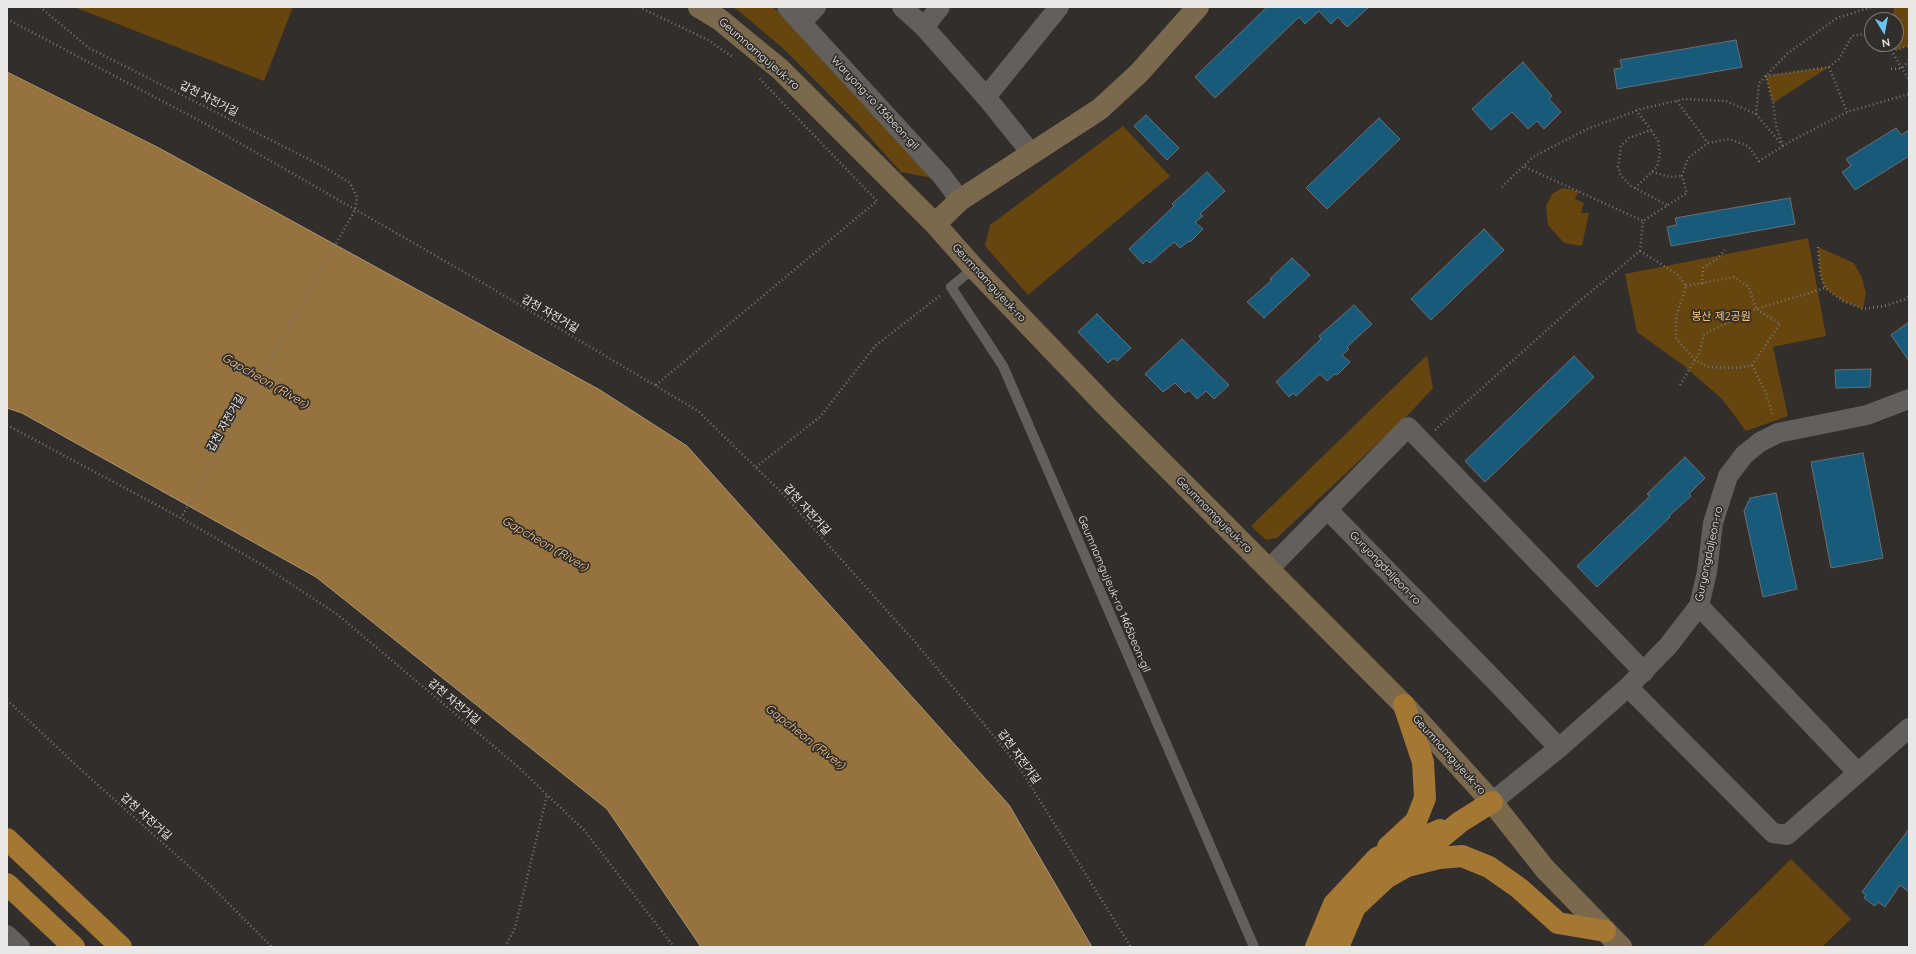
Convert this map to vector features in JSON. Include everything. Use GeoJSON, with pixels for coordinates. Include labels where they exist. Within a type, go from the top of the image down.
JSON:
{"type":"FeatureCollection","features":[{"type":"Feature","properties":{"kind":"highway"},"geometry":{"type":"LineString","coordinates":[[1316,947],[1334,904],[1377,858],[1416,821],[1425,798],[1423,762],[1404,705]]}},
{"type":"Feature","properties":{"kind":"highway"},"geometry":{"type":"LineString","coordinates":[[1338,947],[1355,907],[1386,878],[1408,866],[1460,822],[1492,802]]}},
{"type":"Feature","properties":{"kind":"highway"},"geometry":{"type":"LineString","coordinates":[[1377,858],[1396,848],[1460,822]]}},
{"type":"Feature","properties":{"kind":"highway"},"geometry":{"type":"LineString","coordinates":[[7,839],[121,947]]}},
{"type":"Feature","properties":{"kind":"highway"},"geometry":{"type":"LineString","coordinates":[[1408,866],[1439,858],[1462,856],[1489,867],[1519,888],[1558,923],[1605,931]]}},
{"type":"Feature","properties":{"kind":"highway"},"geometry":{"type":"LineString","coordinates":[[7,884],[74,947]]}},
{"type":"Feature","properties":{"kind":"main road","name":"Geumnamgujeuk-ro"},"geometry":{"type":"LineString","coordinates":[[699,7],[719,19],[781,70],[935,224],[974,268],[1268,570],[1404,705],[1492,802],[1545,869],[1621,947]]}},
{"type":"Feature","properties":{"kind":"main road"},"geometry":{"type":"LineString","coordinates":[[935,224],[960,200],[1100,109],[1140,73],[1198,7]]}},
{"type":"Feature","properties":{"kind":"street","name":"Waryong-ro 136beon-gil"},"geometry":{"type":"LineString","coordinates":[[787,7],[942,176],[960,200]]}},
{"type":"Feature","properties":{"kind":"street"},"geometry":{"type":"LineString","coordinates":[[801,23],[816,7]]}},
{"type":"Feature","properties":{"kind":"street"},"geometry":{"type":"LineString","coordinates":[[902,7],[924,27],[986,97],[1031,153]]}},
{"type":"Feature","properties":{"kind":"street"},"geometry":{"type":"LineString","coordinates":[[924,27],[940,7]]}},
{"type":"Feature","properties":{"kind":"street"},"geometry":{"type":"LineString","coordinates":[[986,97],[1060,7]]}},
{"type":"Feature","properties":{"kind":"street","name":"Guryongdaljeon-ro"},"geometry":{"type":"LineString","coordinates":[[1492,802],[1559,748],[1644,672],[1668,646],[1699,606],[1707,572],[1713,523],[1728,476],[1744,455],[1760,442],[1778,433],[1867,415],[1909,399]]}},
{"type":"Feature","properties":{"kind":"street"},"geometry":{"type":"LineString","coordinates":[[1268,570],[1408,427],[1644,672]]}},
{"type":"Feature","properties":{"kind":"street","name":"Guryongdaljeon-ro"},"geometry":{"type":"LineString","coordinates":[[1327,509],[1504,689],[1559,748]]}},
{"type":"Feature","properties":{"kind":"street"},"geometry":{"type":"LineString","coordinates":[[1699,606],[1858,773]]}},
{"type":"Feature","properties":{"kind":"street"},"geometry":{"type":"LineString","coordinates":[[1628,687],[1773,833],[1787,835],[1909,728]]}},
{"type":"Feature","properties":{"kind":"street"},"geometry":{"type":"LineString","coordinates":[[7,935],[20,947]]}},
{"type":"Feature","properties":{"kind":"lane"},"geometry":{"type":"LineString","coordinates":[[951,287],[974,268]]}},
{"type":"Feature","properties":{"kind":"lane","name":"Geumnamgujeuk-ro 1465beon-gil"},"geometry":{"type":"LineString","coordinates":[[951,287],[1003,366],[1254,947]]}},
{"type":"Feature","properties":{"kind":"path","name":"갑천 자전거길"},"geometry":{"type":"LineString","coordinates":[[40,7],[89,48],[326,168],[350,183],[357,197],[355,210],[181,518]]}},
{"type":"Feature","properties":{"kind":"path"},"geometry":{"type":"LineString","coordinates":[[639,7],[708,40],[737,60]]}},
{"type":"Feature","properties":{"kind":"path"},"geometry":{"type":"LineString","coordinates":[[1756,114],[1759,84],[1788,53],[1837,18],[1872,7]]}},
{"type":"Feature","properties":{"kind":"path"},"geometry":{"type":"LineString","coordinates":[[7,19],[215,129],[355,210]]}},
{"type":"Feature","properties":{"kind":"path"},"geometry":{"type":"LineString","coordinates":[[1766,76],[1829,67],[1839,59],[1852,36],[1864,35]]}},
{"type":"Feature","properties":{"kind":"path"},"geometry":{"type":"LineString","coordinates":[[1893,52],[1909,80]]}},
{"type":"Feature","properties":{"kind":"path"},"geometry":{"type":"LineString","coordinates":[[1891,69],[1902,68],[1909,62]]}},
{"type":"Feature","properties":{"kind":"path"},"geometry":{"type":"LineString","coordinates":[[1829,67],[1847,112]]}},
{"type":"Feature","properties":{"kind":"path"},"geometry":{"type":"LineString","coordinates":[[656,385],[877,201],[755,74]]}},
{"type":"Feature","properties":{"kind":"path"},"geometry":{"type":"LineString","coordinates":[[1766,76],[1773,103],[1776,126],[1783,146]]}},
{"type":"Feature","properties":{"kind":"path"},"geometry":{"type":"LineString","coordinates":[[1643,221],[1687,193],[1682,176],[1688,158],[1708,142],[1729,139],[1748,146],[1759,161],[1783,146],[1847,112],[1909,94]]}},
{"type":"Feature","properties":{"kind":"path"},"geometry":{"type":"LineString","coordinates":[[1502,187],[1525,167],[1533,157],[1587,129],[1636,110],[1684,99],[1726,101],[1756,114],[1783,146]]}},
{"type":"Feature","properties":{"kind":"path"},"geometry":{"type":"LineString","coordinates":[[1677,101],[1708,142]]}},
{"type":"Feature","properties":{"kind":"path"},"geometry":{"type":"LineString","coordinates":[[1635,188],[1656,167],[1660,154],[1658,141],[1636,110]]}},
{"type":"Feature","properties":{"kind":"path"},"geometry":{"type":"LineString","coordinates":[[1651,130],[1629,138],[1621,146],[1618,167],[1621,176],[1635,188],[1668,205]]}},
{"type":"Feature","properties":{"kind":"path"},"geometry":{"type":"LineString","coordinates":[[1525,167],[1643,221]]}},
{"type":"Feature","properties":{"kind":"path"},"geometry":{"type":"LineString","coordinates":[[1652,172],[1670,177],[1682,176]]}},
{"type":"Feature","properties":{"kind":"path","name":"갑천 자전거길"},"geometry":{"type":"LineString","coordinates":[[355,210],[656,385],[698,412],[756,467],[914,641],[1018,767],[1131,947]]}},
{"type":"Feature","properties":{"kind":"path"},"geometry":{"type":"LineString","coordinates":[[1434,431],[1576,304],[1640,252],[1643,221]]}},
{"type":"Feature","properties":{"kind":"path"},"geometry":{"type":"LineString","coordinates":[[1818,247],[1820,273],[1825,288],[1843,301],[1863,309],[1884,306],[1909,296]]}},
{"type":"Feature","properties":{"kind":"path"},"geometry":{"type":"LineString","coordinates":[[1702,284],[1703,268],[1717,259],[1725,250]]}},
{"type":"Feature","properties":{"kind":"path"},"geometry":{"type":"LineString","coordinates":[[1640,252],[1677,274],[1686,286]]}},
{"type":"Feature","properties":{"kind":"path"},"geometry":{"type":"LineString","coordinates":[[1734,277],[1749,287],[1756,309],[1780,324],[1752,365],[1739,368],[1708,367],[1695,360],[1676,338],[1676,317],[1686,286],[1734,277]]}},
{"type":"Feature","properties":{"kind":"path"},"geometry":{"type":"LineString","coordinates":[[756,467],[820,417],[875,346],[951,287]]}},
{"type":"Feature","properties":{"kind":"path"},"geometry":{"type":"LineString","coordinates":[[1680,385],[1699,354],[1704,334],[1756,309],[1825,288]]}},
{"type":"Feature","properties":{"kind":"path"},"geometry":{"type":"LineString","coordinates":[[1752,365],[1766,394],[1778,433]]}},
{"type":"Feature","properties":{"kind":"path","name":"갑천 자전거길"},"geometry":{"type":"LineString","coordinates":[[7,425],[181,518],[264,566],[338,615],[517,766],[584,830],[674,947]]}},
{"type":"Feature","properties":{"kind":"path","name":"갑천 자전거길"},"geometry":{"type":"LineString","coordinates":[[7,700],[79,768],[212,887],[272,947]]}},
{"type":"Feature","properties":{"kind":"path"},"geometry":{"type":"LineString","coordinates":[[506,947],[516,928],[547,795]]}},
{"type":"Feature","properties":{"kind":"green space"},"geometry":{"type":"Polygon","coordinates":[[[74,7],[293,7],[264,81],[74,7]]]}},
{"type":"Feature","properties":{"kind":"green space"},"geometry":{"type":"Polygon","coordinates":[[[734,7],[773,7],[810,44],[932,178],[901,172],[857,123],[786,51],[734,7]]]}},
{"type":"Feature","properties":{"kind":"green space"},"geometry":{"type":"Polygon","coordinates":[[[1894,7],[1909,7],[1909,46],[1904,47],[1904,12],[1893,12],[1894,7]]]}},
{"type":"Feature","properties":{"kind":"green space"},"geometry":{"type":"Polygon","coordinates":[[[1829,67],[1773,103],[1766,76],[1829,67]]]}},
{"type":"Feature","properties":{"kind":"green space"},"geometry":{"type":"Polygon","coordinates":[[[1123,126],[1170,176],[1028,295],[985,246],[990,225],[1123,126]]]}},
{"type":"Feature","properties":{"kind":"green space"},"geometry":{"type":"Polygon","coordinates":[[[1562,188],[1579,191],[1575,199],[1584,203],[1581,213],[1589,213],[1582,246],[1564,243],[1548,225],[1546,206],[1552,194],[1562,188]]]}},
{"type":"Feature","properties":{"kind":"green space","name":"봉산 제2공원"},"geometry":{"type":"Polygon","coordinates":[[[1808,238],[1826,336],[1773,347],[1788,416],[1746,431],[1722,399],[1683,365],[1637,332],[1625,274],[1808,238]]]}},
{"type":"Feature","properties":{"kind":"green space"},"geometry":{"type":"Polygon","coordinates":[[[1818,247],[1854,263],[1862,278],[1866,293],[1863,309],[1843,301],[1825,288],[1820,273],[1818,247]]]}},
{"type":"Feature","properties":{"kind":"green space"},"geometry":{"type":"Polygon","coordinates":[[[1427,355],[1433,388],[1410,413],[1277,538],[1266,540],[1251,526],[1427,355]]]}},
{"type":"Feature","properties":{"kind":"green space"},"geometry":{"type":"Polygon","coordinates":[[[1791,859],[1851,919],[1822,947],[1702,947],[1791,859]]]}},
{"type":"Feature","properties":{"kind":"water","name":"Gapcheon (River)"},"geometry":{"type":"Polygon","coordinates":[[[7,72],[159,148],[600,390],[687,446],[1009,805],[1092,947],[701,947],[607,809],[316,577],[22,413],[7,408],[7,72]]]}},
{"type":"Feature","properties":{"kind":"building"},"geometry":{"type":"Polygon","coordinates":[[[1267,7],[1369,7],[1347,27],[1338,17],[1331,24],[1319,11],[1305,24],[1299,17],[1215,98],[1195,77],[1267,7]]]}},
{"type":"Feature","properties":{"kind":"building"},"geometry":{"type":"Polygon","coordinates":[[[1736,40],[1742,67],[1617,89],[1614,69],[1622,68],[1620,60],[1736,40]]]}},
{"type":"Feature","properties":{"kind":"building"},"geometry":{"type":"Polygon","coordinates":[[[1523,62],[1552,96],[1549,99],[1561,112],[1544,129],[1537,121],[1528,129],[1512,112],[1491,130],[1472,109],[1523,62]]]}},
{"type":"Feature","properties":{"kind":"building"},"geometry":{"type":"Polygon","coordinates":[[[1146,115],[1179,148],[1167,160],[1134,126],[1146,115]]]}},
{"type":"Feature","properties":{"kind":"building"},"geometry":{"type":"Polygon","coordinates":[[[1379,118],[1400,139],[1327,209],[1306,188],[1379,118]]]}},
{"type":"Feature","properties":{"kind":"building"},"geometry":{"type":"Polygon","coordinates":[[[1896,128],[1901,135],[1909,130],[1909,156],[1855,190],[1842,172],[1851,166],[1846,159],[1896,128]]]}},
{"type":"Feature","properties":{"kind":"building"},"geometry":{"type":"Polygon","coordinates":[[[1207,172],[1225,191],[1200,214],[1203,216],[1195,222],[1203,229],[1190,242],[1189,241],[1180,248],[1174,242],[1150,263],[1146,260],[1143,264],[1129,249],[1174,206],[1172,204],[1207,172]]]}},
{"type":"Feature","properties":{"kind":"building"},"geometry":{"type":"Polygon","coordinates":[[[1790,198],[1795,224],[1671,246],[1667,227],[1677,225],[1675,218],[1790,198]]]}},
{"type":"Feature","properties":{"kind":"building"},"geometry":{"type":"Polygon","coordinates":[[[1484,229],[1504,250],[1431,320],[1411,299],[1484,229]]]}},
{"type":"Feature","properties":{"kind":"building"},"geometry":{"type":"Polygon","coordinates":[[[1292,258],[1310,275],[1264,318],[1247,302],[1272,280],[1270,279],[1292,258]]]}},
{"type":"Feature","properties":{"kind":"building"},"geometry":{"type":"Polygon","coordinates":[[[1354,305],[1372,324],[1347,347],[1349,349],[1342,355],[1350,362],[1337,375],[1335,374],[1327,381],[1320,374],[1296,396],[1293,393],[1289,397],[1276,382],[1321,339],[1319,336],[1354,305]]]}},
{"type":"Feature","properties":{"kind":"building"},"geometry":{"type":"Polygon","coordinates":[[[1097,314],[1131,348],[1117,361],[1114,358],[1108,363],[1078,332],[1097,314]]]}},
{"type":"Feature","properties":{"kind":"building"},"geometry":{"type":"Polygon","coordinates":[[[1909,322],[1909,361],[1891,335],[1909,322]]]}},
{"type":"Feature","properties":{"kind":"building"},"geometry":{"type":"Polygon","coordinates":[[[1182,339],[1229,385],[1214,399],[1206,391],[1197,399],[1189,390],[1185,393],[1175,383],[1163,392],[1145,374],[1182,339]]]}},
{"type":"Feature","properties":{"kind":"building"},"geometry":{"type":"Polygon","coordinates":[[[1574,356],[1594,377],[1485,482],[1465,461],[1574,356]]]}},
{"type":"Feature","properties":{"kind":"building"},"geometry":{"type":"Polygon","coordinates":[[[1871,369],[1870,387],[1836,388],[1835,370],[1871,369]]]}},
{"type":"Feature","properties":{"kind":"building"},"geometry":{"type":"Polygon","coordinates":[[[1863,453],[1883,558],[1831,568],[1811,462],[1863,453]]]}},
{"type":"Feature","properties":{"kind":"building"},"geometry":{"type":"Polygon","coordinates":[[[1685,457],[1705,478],[1689,494],[1691,496],[1597,587],[1577,566],[1650,496],[1647,494],[1685,457]]]}},
{"type":"Feature","properties":{"kind":"building"},"geometry":{"type":"Polygon","coordinates":[[[1776,493],[1797,589],[1763,597],[1744,511],[1750,498],[1776,493]]]}},
{"type":"Feature","properties":{"kind":"building"},"geometry":{"type":"Polygon","coordinates":[[[1909,829],[1909,892],[1900,885],[1885,907],[1878,902],[1875,906],[1864,898],[1866,895],[1862,892],[1909,829]]]}}]}
